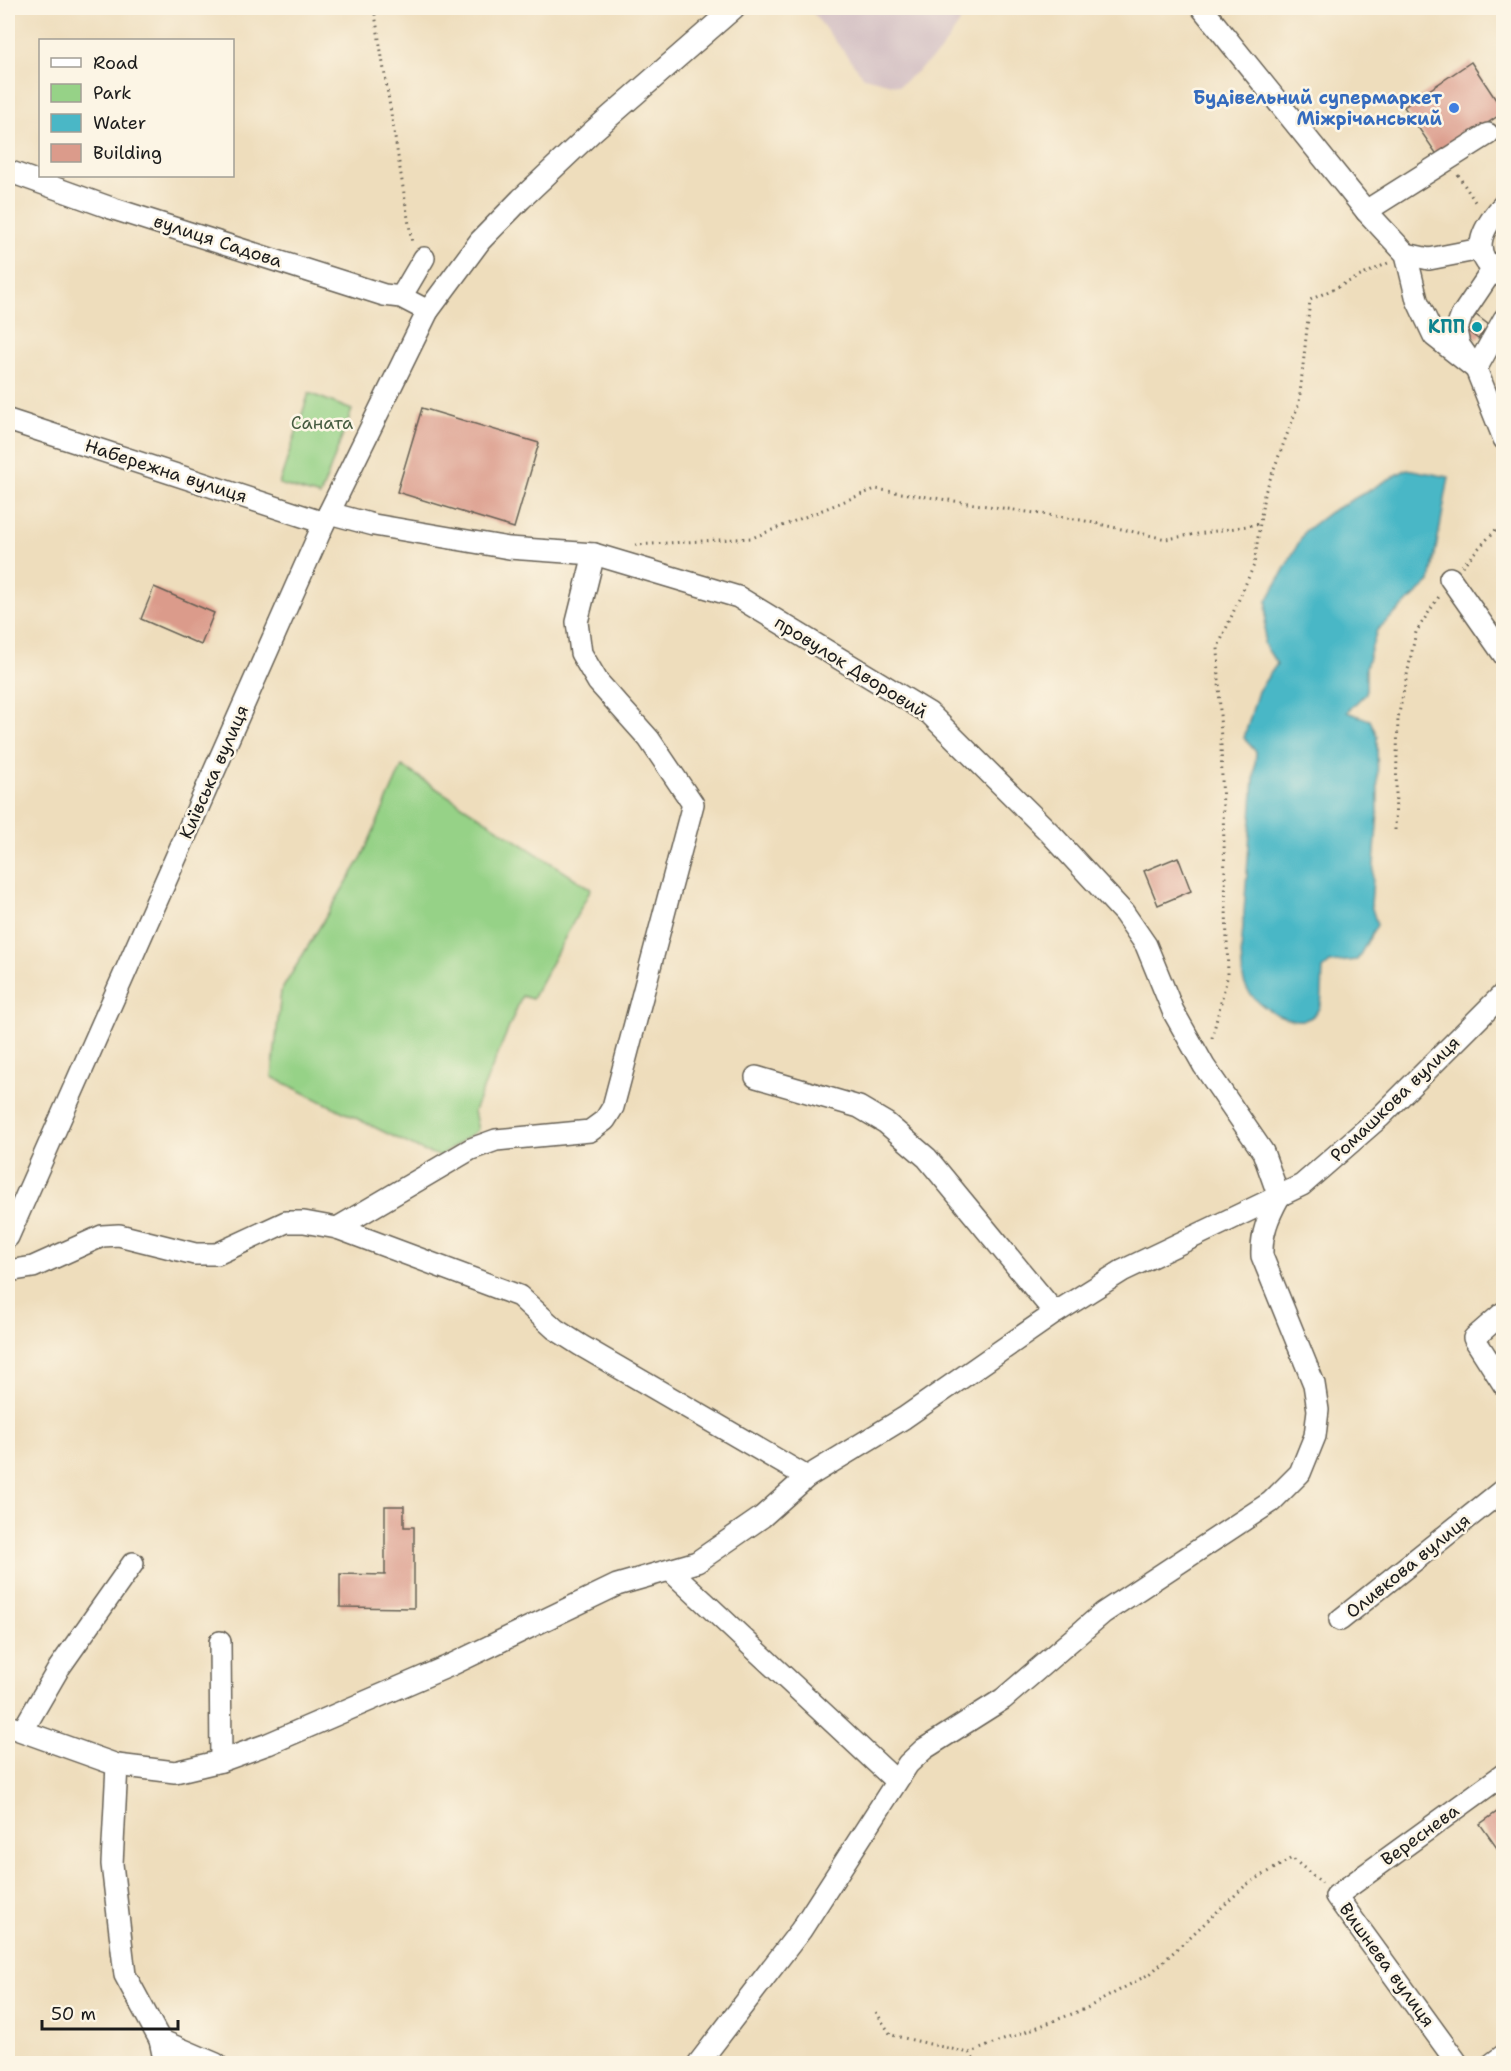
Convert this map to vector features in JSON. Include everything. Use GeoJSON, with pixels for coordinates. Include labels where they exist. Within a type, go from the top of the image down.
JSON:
{"type":"FeatureCollection","features":[{"type":"Feature","properties":{"kind":"street","name":"Київська вулиця"},"geometry":{"type":"LineString","coordinates":[[8,1237],[326,518],[428,311],[480,241],[521,199],[592,132],[734,8]]}},
{"type":"Feature","properties":{"kind":"street"},"geometry":{"type":"LineString","coordinates":[[1202,8],[1366,211],[1406,254],[1417,300],[1434,336],[1476,369]]}},
{"type":"Feature","properties":{"kind":"street"},"geometry":{"type":"LineString","coordinates":[[1366,211],[1488,134]]}},
{"type":"Feature","properties":{"kind":"street","name":"вулиця Садова"},"geometry":{"type":"LineString","coordinates":[[8,171],[111,208],[384,295],[401,297],[428,311]]}},
{"type":"Feature","properties":{"kind":"street"},"geometry":{"type":"LineString","coordinates":[[1503,204],[1487,222],[1480,236],[1481,249],[1488,265],[1498,273],[1462,315],[1456,331],[1459,345],[1476,369],[1503,439]]}},
{"type":"Feature","properties":{"kind":"street"},"geometry":{"type":"LineString","coordinates":[[1406,254],[1429,259],[1481,249]]}},
{"type":"Feature","properties":{"kind":"street"},"geometry":{"type":"LineString","coordinates":[[401,297],[422,263]]}},
{"type":"Feature","properties":{"kind":"street"},"geometry":{"type":"LineString","coordinates":[[1476,369],[1503,319]]}},
{"type":"Feature","properties":{"kind":"street","name":"Набережна вулиця"},"geometry":{"type":"LineString","coordinates":[[8,420],[326,518]]}},
{"type":"Feature","properties":{"kind":"street","name":"провулок Дворовий"},"geometry":{"type":"LineString","coordinates":[[326,518],[509,548],[594,554],[738,597],[929,713],[1050,832],[1124,913],[1146,945],[1173,1011],[1204,1066],[1263,1152],[1279,1197]]}},
{"type":"Feature","properties":{"kind":"street"},"geometry":{"type":"LineString","coordinates":[[337,1228],[471,1149],[496,1140],[590,1131],[605,1120],[613,1107],[693,804],[649,739],[598,682],[581,653],[577,622],[594,554]]}},
{"type":"Feature","properties":{"kind":"street"},"geometry":{"type":"LineString","coordinates":[[1450,578],[1503,655]]}},
{"type":"Feature","properties":{"kind":"street","name":"Ромашкова вулиця"},"geometry":{"type":"LineString","coordinates":[[15,1728],[117,1765],[176,1772],[221,1761],[268,1744],[451,1665],[617,1585],[697,1562],[726,1545],[807,1477],[904,1418],[1055,1313],[1122,1271],[1302,1185],[1372,1125],[1503,993]]}},
{"type":"Feature","properties":{"kind":"street"},"geometry":{"type":"LineString","coordinates":[[756,1077],[859,1107],[886,1123],[927,1158],[1055,1313]]}},
{"type":"Feature","properties":{"kind":"street"},"geometry":{"type":"LineString","coordinates":[[698,2064],[801,1930],[868,1830],[896,1781],[924,1749],[1003,1699],[1103,1613],[1271,1502],[1300,1473],[1315,1436],[1318,1410],[1314,1384],[1262,1256],[1261,1241],[1268,1218],[1279,1197]]}},
{"type":"Feature","properties":{"kind":"street"},"geometry":{"type":"LineString","coordinates":[[8,1270],[33,1267],[102,1236],[119,1235],[195,1254],[217,1254],[286,1222],[304,1222],[337,1228],[519,1296],[555,1329],[580,1345],[807,1477]]}},
{"type":"Feature","properties":{"kind":"street"},"geometry":{"type":"LineString","coordinates":[[1503,1312],[1474,1338],[1503,1385]]}},
{"type":"Feature","properties":{"kind":"street","name":"Оливкова вулиця"},"geometry":{"type":"LineString","coordinates":[[1340,1620],[1503,1490]]}},
{"type":"Feature","properties":{"kind":"street"},"geometry":{"type":"LineString","coordinates":[[15,1728],[133,1563]]}},
{"type":"Feature","properties":{"kind":"street"},"geometry":{"type":"LineString","coordinates":[[671,1571],[896,1781]]}},
{"type":"Feature","properties":{"kind":"street"},"geometry":{"type":"LineString","coordinates":[[220,1642],[221,1761]]}},
{"type":"Feature","properties":{"kind":"street"},"geometry":{"type":"LineString","coordinates":[[117,1765],[111,1864],[125,1975],[160,2040],[165,2064]]}},
{"type":"Feature","properties":{"kind":"street","name":"Вереснева"},"geometry":{"type":"LineString","coordinates":[[1336,1896],[1503,1774]]}},
{"type":"Feature","properties":{"kind":"street","name":"Вишнева вулиця"},"geometry":{"type":"LineString","coordinates":[[1336,1896],[1458,2064]]}},
{"type":"Feature","properties":{"kind":"street"},"geometry":{"type":"LineString","coordinates":[[160,2040],[216,2064]]}},
{"type":"Feature","properties":{"kind":"street"},"geometry":{"type":"LineString","coordinates":[[1492,2064],[1503,2055]]}},
{"type":"Feature","properties":{"kind":"path"},"geometry":{"type":"LineString","coordinates":[[374,8],[412,245],[422,263]]}},
{"type":"Feature","properties":{"kind":"path"},"geometry":{"type":"LineString","coordinates":[[1448,158],[1487,222]]}},
{"type":"Feature","properties":{"kind":"path"},"geometry":{"type":"LineString","coordinates":[[1204,1066],[1228,975],[1218,647],[1254,565],[1264,495],[1299,403],[1310,300],[1406,254]]}},
{"type":"Feature","properties":{"kind":"path"},"geometry":{"type":"LineString","coordinates":[[631,545],[752,538],[874,489],[1081,520],[1166,539],[1260,524]]}},
{"type":"Feature","properties":{"kind":"path"},"geometry":{"type":"LineString","coordinates":[[1395,830],[1398,718],[1416,632],[1450,578],[1503,521]]}},
{"type":"Feature","properties":{"kind":"path"},"geometry":{"type":"LineString","coordinates":[[876,2012],[891,2035],[969,2053],[1085,2009],[1151,1973],[1246,1885],[1292,1858],[1336,1896]]}},
{"type":"Feature","properties":{"kind":"path"},"geometry":{"type":"LineString","coordinates":[[969,2053],[976,2064]]}},
{"type":"Feature","properties":{"kind":"shaded area"},"geometry":{"type":"Polygon","coordinates":[[[809,8],[964,8],[959,24],[938,54],[899,86],[864,77],[809,8]]]}},
{"type":"Feature","properties":{"kind":"green space","name":"Саната"},"geometry":{"type":"Polygon","coordinates":[[[309,393],[352,410],[320,496],[279,484],[309,393]]]}},
{"type":"Feature","properties":{"kind":"green space"},"geometry":{"type":"Polygon","coordinates":[[[402,766],[591,889],[532,999],[522,996],[474,1111],[478,1130],[440,1156],[423,1151],[272,1077],[281,991],[362,857],[402,766]]]}},
{"type":"Feature","properties":{"kind":"water"},"geometry":{"type":"Polygon","coordinates":[[[1407,469],[1449,477],[1430,582],[1377,630],[1366,667],[1366,693],[1347,712],[1370,720],[1377,736],[1378,812],[1371,905],[1377,925],[1357,960],[1330,963],[1323,969],[1321,1002],[1316,1013],[1307,1019],[1296,1020],[1283,1017],[1260,1003],[1245,985],[1242,969],[1241,952],[1256,752],[1244,738],[1258,691],[1277,664],[1264,644],[1267,601],[1305,531],[1330,512],[1407,469]]]}},
{"type":"Feature","properties":{"kind":"building","name":"Будівельний супермаркет Міжрічанський"},"geometry":{"type":"Polygon","coordinates":[[[1471,62],[1504,112],[1438,156],[1404,107],[1471,62]]]}},
{"type":"Feature","properties":{"kind":"building","name":"КПП"},"geometry":{"type":"Polygon","coordinates":[[[1476,315],[1489,325],[1478,339],[1465,329],[1476,315]]]}},
{"type":"Feature","properties":{"kind":"building"},"geometry":{"type":"Polygon","coordinates":[[[422,408],[539,443],[514,528],[397,492],[422,408]]]}},
{"type":"Feature","properties":{"kind":"building"},"geometry":{"type":"Polygon","coordinates":[[[154,587],[214,613],[201,645],[141,619],[154,587]]]}},
{"type":"Feature","properties":{"kind":"building"},"geometry":{"type":"Polygon","coordinates":[[[1178,857],[1191,891],[1158,905],[1144,871],[1178,857]]]}},
{"type":"Feature","properties":{"kind":"building"},"geometry":{"type":"Polygon","coordinates":[[[385,1506],[404,1506],[404,1527],[414,1527],[414,1608],[340,1607],[340,1574],[385,1575],[385,1506]]]}},
{"type":"Feature","properties":{"kind":"building"},"geometry":{"type":"Polygon","coordinates":[[[1504,1807],[1504,1858],[1480,1824],[1504,1807]]]}},
{"type":"Feature","properties":{"kind":"place","name":"Будівельний супермаркет Міжрічанський"},"geometry":{"type":"Point","coordinates":[1454,108]}},
{"type":"Feature","properties":{"kind":"place","name":"КПП"},"geometry":{"type":"Point","coordinates":[1477,327]}}]}
